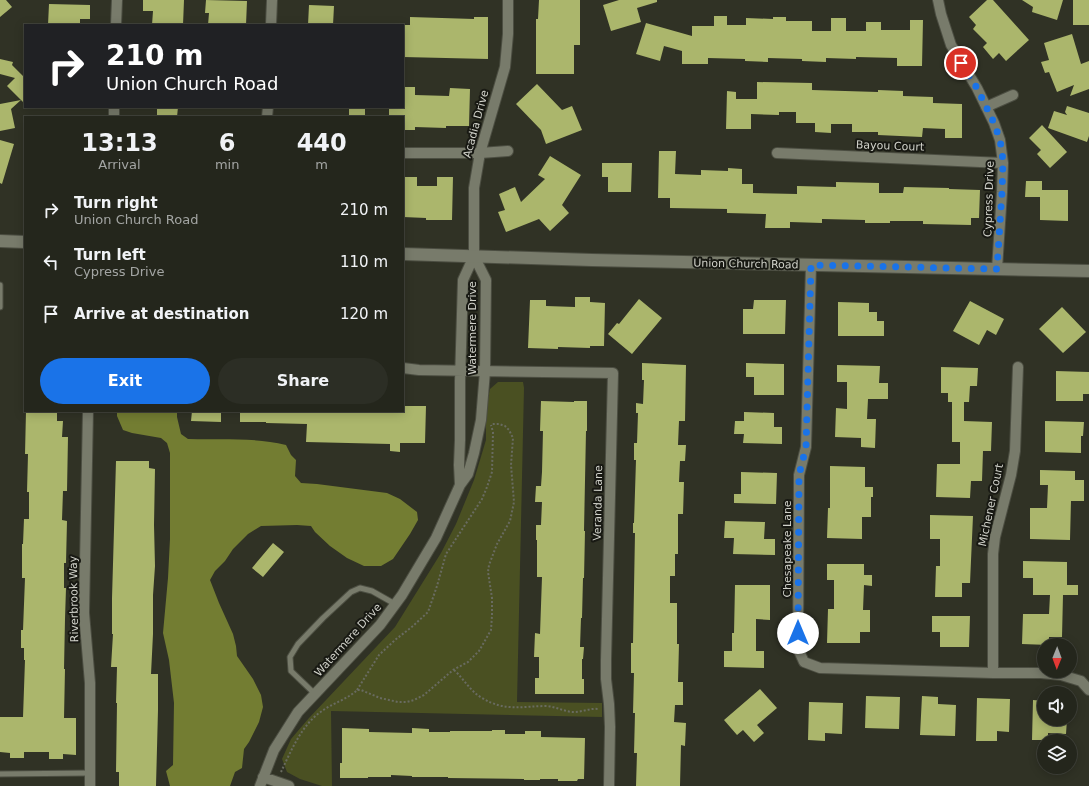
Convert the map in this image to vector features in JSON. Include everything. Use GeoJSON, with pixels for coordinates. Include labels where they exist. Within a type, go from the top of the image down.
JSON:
{"type":"FeatureCollection","features":[{"type":"Feature","properties":{"kind":"street"},"geometry":{"type":"LineString","coordinates":[[116,24],[117,0]]}},
{"type":"Feature","properties":{"kind":"street"},"geometry":{"type":"LineString","coordinates":[[271,24],[272,0]]}},
{"type":"Feature","properties":{"kind":"street","name":"Acadia Drive"},"geometry":{"type":"LineString","coordinates":[[474,256],[474,188],[480,153],[505,67],[508,34],[508,0]]}},
{"type":"Feature","properties":{"kind":"street","name":"Cypress Drive"},"geometry":{"type":"LineString","coordinates":[[938,0],[951,45],[977,88],[994,123],[1000,140],[1003,162],[997,269]]}},
{"type":"Feature","properties":{"kind":"street"},"geometry":{"type":"LineString","coordinates":[[986,108],[1013,95]]}},
{"type":"Feature","properties":{"kind":"street"},"geometry":{"type":"LineString","coordinates":[[404,153],[480,153],[508,151]]}},
{"type":"Feature","properties":{"kind":"street","name":"Bayou Court"},"geometry":{"type":"LineString","coordinates":[[777,153],[1003,162]]}},
{"type":"Feature","properties":{"kind":"street"},"geometry":{"type":"LineString","coordinates":[[0,241],[24,242]]}},
{"type":"Feature","properties":{"kind":"street","name":"Union Church Road"},"geometry":{"type":"LineString","coordinates":[[404,254],[1089,271]]}},
{"type":"Feature","properties":{"kind":"street","name":"Watermere Drive"},"geometry":{"type":"LineString","coordinates":[[460,485],[459,465],[463,280],[474,256]]}},
{"type":"Feature","properties":{"kind":"street","name":"Watermere Drive"},"geometry":{"type":"LineString","coordinates":[[262,781],[274,750],[298,712],[380,626],[402,595],[436,538],[460,485],[468,474],[481,420],[485,371],[486,280],[474,256]]}},
{"type":"Feature","properties":{"kind":"street","name":"Chesapeake Lane"},"geometry":{"type":"LineString","coordinates":[[811,265],[806,447],[799,475],[798,649],[804,662],[820,668],[1041,673],[1061,675],[1081,682],[1089,690]]}},
{"type":"Feature","properties":{"kind":"street","name":"Michener Court"},"geometry":{"type":"LineString","coordinates":[[992,673],[993,554],[995,537],[1011,475],[1015,451],[1018,367]]}},
{"type":"Feature","properties":{"kind":"street"},"geometry":{"type":"LineString","coordinates":[[404,368],[419,370],[461,370]]}},
{"type":"Feature","properties":{"kind":"street","name":"Veranda Lane"},"geometry":{"type":"LineString","coordinates":[[461,370],[613,373],[606,660],[606,679],[610,710],[609,786]]}},
{"type":"Feature","properties":{"kind":"street","name":"Riverbrook Way"},"geometry":{"type":"LineString","coordinates":[[88,412],[84,613],[90,683],[90,786]]}},
{"type":"Feature","properties":{"kind":"street"},"geometry":{"type":"LineString","coordinates":[[262,781],[276,781],[290,786]]}},
{"type":"Feature","properties":{"kind":"lane"},"geometry":{"type":"LineString","coordinates":[[0,285],[0,307]]}},
{"type":"Feature","properties":{"kind":"lane"},"geometry":{"type":"LineString","coordinates":[[315,694],[291,671],[290,657],[298,644],[350,592],[360,588],[372,591],[395,604]]}},
{"type":"Feature","properties":{"kind":"lane"},"geometry":{"type":"LineString","coordinates":[[0,774],[90,773]]}},
{"type":"Feature","properties":{"kind":"path"},"geometry":{"type":"LineString","coordinates":[[276,781],[295,742],[313,718],[322,711],[352,695],[357,690],[361,690],[380,698],[398,702],[414,700],[424,695],[453,670],[468,662],[479,651],[491,630],[492,598],[488,572],[489,565],[497,544],[510,521],[514,509],[511,465],[513,438],[505,426],[491,424]]}},
{"type":"Feature","properties":{"kind":"path"},"geometry":{"type":"LineString","coordinates":[[453,670],[473,692],[494,704],[503,707],[525,708],[548,706],[569,712],[596,709],[610,710]]}},
{"type":"Feature","properties":{"kind":"shaded area"},"geometry":{"type":"Polygon","coordinates":[[[498,382],[523,382],[524,388],[517,702],[602,703],[602,717],[331,711],[332,786],[322,786],[300,779],[287,772],[282,759],[291,739],[395,627],[441,553],[456,524],[474,480],[486,440],[486,406],[490,389],[498,382]]]}},
{"type":"Feature","properties":{"kind":"shaded area"},"geometry":{"type":"Polygon","coordinates":[[[117,412],[177,412],[181,434],[188,439],[237,439],[274,442],[286,445],[291,455],[296,460],[295,476],[301,483],[387,493],[400,499],[417,512],[418,520],[410,534],[393,559],[381,566],[364,566],[347,558],[330,546],[315,532],[311,526],[261,526],[248,534],[233,549],[225,561],[215,571],[210,580],[233,634],[237,656],[253,679],[261,695],[263,707],[259,722],[244,749],[242,768],[235,772],[230,786],[170,786],[166,771],[173,765],[174,703],[169,660],[163,633],[170,539],[170,453],[167,443],[161,438],[123,430],[117,416],[117,412]]]}},
{"type":"Feature","properties":{"kind":"building"},"geometry":{"type":"Polygon","coordinates":[[[0,0],[6,0],[12,7],[0,17],[0,0]]]}},
{"type":"Feature","properties":{"kind":"building"},"geometry":{"type":"Polygon","coordinates":[[[143,0],[184,0],[183,24],[152,24],[153,11],[143,11],[143,0]]]}},
{"type":"Feature","properties":{"kind":"building"},"geometry":{"type":"Polygon","coordinates":[[[206,0],[247,1],[246,24],[208,24],[209,13],[205,13],[206,0]]]}},
{"type":"Feature","properties":{"kind":"building"},"geometry":{"type":"Polygon","coordinates":[[[539,0],[580,0],[580,45],[574,45],[574,74],[536,74],[536,19],[538,19],[539,0]]]}},
{"type":"Feature","properties":{"kind":"building"},"geometry":{"type":"Polygon","coordinates":[[[619,0],[657,0],[657,2],[637,8],[641,22],[611,31],[603,5],[619,0]]]}},
{"type":"Feature","properties":{"kind":"building"},"geometry":{"type":"Polygon","coordinates":[[[987,0],[993,0],[1029,40],[1006,61],[999,53],[993,59],[983,47],[987,43],[973,29],[976,25],[969,17],[987,0]]]}},
{"type":"Feature","properties":{"kind":"building"},"geometry":{"type":"Polygon","coordinates":[[[1022,0],[1063,0],[1057,20],[1032,12],[1033,7],[1022,0]]]}},
{"type":"Feature","properties":{"kind":"building"},"geometry":{"type":"Polygon","coordinates":[[[1073,0],[1089,0],[1089,25],[1073,25],[1073,0]]]}},
{"type":"Feature","properties":{"kind":"building"},"geometry":{"type":"Polygon","coordinates":[[[49,4],[90,5],[90,19],[80,19],[80,24],[48,24],[49,4]]]}},
{"type":"Feature","properties":{"kind":"building"},"geometry":{"type":"Polygon","coordinates":[[[309,5],[334,6],[333,24],[308,24],[309,5]]]}},
{"type":"Feature","properties":{"kind":"building"},"geometry":{"type":"Polygon","coordinates":[[[714,16],[727,16],[727,25],[746,25],[746,18],[773,19],[773,17],[786,17],[786,21],[812,21],[812,31],[831,31],[831,18],[846,18],[846,31],[866,31],[866,22],[881,22],[881,30],[910,30],[910,20],[923,20],[922,66],[897,66],[897,58],[856,57],[856,59],[826,58],[826,62],[802,61],[802,59],[768,58],[768,62],[745,61],[745,59],[708,58],[708,64],[682,64],[682,51],[664,46],[660,61],[636,54],[646,23],[692,36],[692,26],[714,26],[714,16]]]}},
{"type":"Feature","properties":{"kind":"building"},"geometry":{"type":"Polygon","coordinates":[[[410,17],[474,19],[474,17],[488,17],[488,59],[404,57],[404,25],[410,25],[410,17]]]}},
{"type":"Feature","properties":{"kind":"building"},"geometry":{"type":"Polygon","coordinates":[[[1072,34],[1081,64],[1089,61],[1089,89],[1070,96],[1074,85],[1057,92],[1049,72],[1045,73],[1041,62],[1049,60],[1044,43],[1072,34]]]}},
{"type":"Feature","properties":{"kind":"building"},"geometry":{"type":"Polygon","coordinates":[[[0,59],[13,62],[12,65],[24,77],[24,103],[7,86],[15,78],[0,74],[0,59]]]}},
{"type":"Feature","properties":{"kind":"building"},"geometry":{"type":"Polygon","coordinates":[[[757,82],[812,83],[812,90],[878,92],[878,90],[903,91],[903,96],[933,97],[933,103],[962,104],[962,138],[945,138],[945,129],[923,128],[922,137],[878,135],[878,132],[852,132],[852,124],[831,124],[831,133],[815,132],[815,123],[796,123],[796,112],[779,112],[779,115],[751,114],[751,129],[726,129],[727,91],[736,92],[736,99],[757,99],[757,82]]]}},
{"type":"Feature","properties":{"kind":"building"},"geometry":{"type":"Polygon","coordinates":[[[537,84],[562,110],[572,106],[582,130],[546,144],[541,130],[516,104],[537,84]]]}},
{"type":"Feature","properties":{"kind":"building"},"geometry":{"type":"Polygon","coordinates":[[[404,87],[415,87],[415,95],[449,96],[450,88],[470,89],[469,126],[446,126],[446,128],[415,127],[415,130],[404,130],[404,116],[389,116],[389,108],[404,108],[404,87]]]}},
{"type":"Feature","properties":{"kind":"building"},"geometry":{"type":"Polygon","coordinates":[[[21,100],[11,109],[15,128],[0,131],[0,104],[21,100]]]}},
{"type":"Feature","properties":{"kind":"building"},"geometry":{"type":"Polygon","coordinates":[[[1067,106],[1089,113],[1089,136],[1087,142],[1048,128],[1054,111],[1067,115],[1065,112],[1067,106]]]}},
{"type":"Feature","properties":{"kind":"building"},"geometry":{"type":"Polygon","coordinates":[[[157,108],[178,108],[177,116],[157,116],[157,108]]]}},
{"type":"Feature","properties":{"kind":"building"},"geometry":{"type":"Polygon","coordinates":[[[349,108],[365,108],[365,116],[349,116],[349,108]]]}},
{"type":"Feature","properties":{"kind":"building"},"geometry":{"type":"Polygon","coordinates":[[[1042,125],[1067,152],[1050,168],[1037,154],[1041,150],[1029,138],[1042,125]]]}},
{"type":"Feature","properties":{"kind":"building"},"geometry":{"type":"Polygon","coordinates":[[[0,140],[14,144],[2,184],[0,183],[0,140]]]}},
{"type":"Feature","properties":{"kind":"building"},"geometry":{"type":"Polygon","coordinates":[[[659,151],[676,151],[675,174],[701,175],[701,170],[728,171],[728,168],[742,169],[742,184],[753,184],[753,193],[797,194],[797,186],[836,187],[836,182],[879,183],[879,193],[903,193],[904,187],[980,190],[979,218],[971,218],[971,225],[923,224],[923,221],[865,223],[865,220],[822,219],[822,223],[790,222],[790,228],[765,228],[766,214],[727,213],[727,209],[670,208],[670,198],[658,198],[659,151]]]}},
{"type":"Feature","properties":{"kind":"building"},"geometry":{"type":"Polygon","coordinates":[[[550,156],[581,175],[562,205],[569,213],[550,231],[539,219],[506,232],[498,212],[505,210],[499,194],[515,187],[521,202],[545,179],[538,175],[550,156]]]}},
{"type":"Feature","properties":{"kind":"building"},"geometry":{"type":"Polygon","coordinates":[[[602,163],[632,163],[631,192],[608,192],[608,177],[602,177],[602,163]]]}},
{"type":"Feature","properties":{"kind":"building"},"geometry":{"type":"Polygon","coordinates":[[[404,177],[417,177],[417,186],[437,186],[437,177],[453,177],[452,220],[426,220],[426,218],[404,217],[404,177]]]}},
{"type":"Feature","properties":{"kind":"building"},"geometry":{"type":"Polygon","coordinates":[[[1026,181],[1042,181],[1042,190],[1068,190],[1068,221],[1040,220],[1040,197],[1025,197],[1026,181]]]}},
{"type":"Feature","properties":{"kind":"building"},"geometry":{"type":"Polygon","coordinates":[[[575,297],[590,297],[590,302],[605,303],[604,346],[590,346],[590,348],[558,347],[558,349],[528,348],[530,300],[546,300],[546,306],[575,307],[575,297]]]}},
{"type":"Feature","properties":{"kind":"building"},"geometry":{"type":"Polygon","coordinates":[[[639,299],[662,318],[632,354],[608,334],[617,323],[619,324],[639,299]]]}},
{"type":"Feature","properties":{"kind":"building"},"geometry":{"type":"Polygon","coordinates":[[[754,300],[786,300],[785,334],[743,334],[743,309],[753,309],[754,300]]]}},
{"type":"Feature","properties":{"kind":"building"},"geometry":{"type":"Polygon","coordinates":[[[970,301],[1004,319],[996,335],[987,330],[979,345],[953,331],[970,301]]]}},
{"type":"Feature","properties":{"kind":"building"},"geometry":{"type":"Polygon","coordinates":[[[838,302],[869,303],[869,312],[877,312],[877,321],[884,321],[884,336],[838,336],[838,302]]]}},
{"type":"Feature","properties":{"kind":"building"},"geometry":{"type":"Polygon","coordinates":[[[1062,307],[1086,332],[1063,353],[1039,329],[1062,307]]]}},
{"type":"Feature","properties":{"kind":"building"},"geometry":{"type":"Polygon","coordinates":[[[642,363],[686,365],[685,421],[679,421],[678,445],[686,445],[685,461],[680,461],[679,482],[684,482],[683,514],[678,514],[678,554],[675,554],[675,576],[670,576],[670,603],[677,603],[677,644],[679,644],[678,682],[683,682],[683,705],[675,705],[674,722],[686,723],[685,746],[681,745],[680,786],[636,786],[637,753],[634,753],[634,673],[631,673],[631,643],[633,643],[635,533],[633,533],[636,460],[634,460],[634,443],[637,443],[638,413],[636,413],[636,403],[643,404],[644,380],[642,380],[642,363]]]}},
{"type":"Feature","properties":{"kind":"building"},"geometry":{"type":"Polygon","coordinates":[[[746,363],[784,364],[784,395],[754,395],[754,377],[746,377],[746,363]]]}},
{"type":"Feature","properties":{"kind":"building"},"geometry":{"type":"Polygon","coordinates":[[[837,365],[880,366],[879,383],[888,383],[888,399],[868,399],[867,419],[876,419],[875,448],[861,447],[861,438],[835,437],[836,408],[847,409],[847,382],[837,382],[837,365]]]}},
{"type":"Feature","properties":{"kind":"building"},"geometry":{"type":"Polygon","coordinates":[[[941,367],[978,368],[977,386],[970,386],[969,402],[964,402],[964,421],[992,422],[991,451],[983,451],[982,481],[971,481],[970,498],[936,497],[937,464],[960,464],[960,442],[952,442],[952,402],[948,402],[948,393],[941,393],[941,367]]]}},
{"type":"Feature","properties":{"kind":"building"},"geometry":{"type":"Polygon","coordinates":[[[1056,371],[1089,372],[1089,394],[1083,394],[1083,401],[1056,401],[1056,371]]]}},
{"type":"Feature","properties":{"kind":"building"},"geometry":{"type":"Polygon","coordinates":[[[541,401],[587,401],[584,578],[580,647],[584,647],[582,659],[582,679],[584,679],[584,694],[535,694],[535,678],[539,678],[539,657],[534,657],[535,633],[540,634],[542,577],[537,577],[536,525],[541,525],[542,502],[535,502],[536,486],[541,486],[542,472],[543,431],[540,431],[541,401]]]}},
{"type":"Feature","properties":{"kind":"building"},"geometry":{"type":"Polygon","coordinates":[[[404,406],[426,406],[425,443],[400,443],[400,452],[390,451],[390,444],[306,442],[307,424],[240,422],[240,412],[404,412],[404,406]]]}},
{"type":"Feature","properties":{"kind":"building"},"geometry":{"type":"Polygon","coordinates":[[[26,412],[57,412],[57,421],[63,421],[62,437],[68,437],[67,491],[63,491],[62,520],[67,521],[66,563],[64,563],[64,588],[66,588],[64,718],[76,718],[76,755],[63,754],[63,759],[49,759],[49,752],[24,752],[24,758],[10,758],[10,753],[0,752],[0,717],[23,717],[25,660],[24,648],[21,648],[21,630],[23,630],[25,578],[22,578],[22,544],[24,519],[29,519],[29,492],[27,492],[28,454],[25,454],[26,412]]]}},
{"type":"Feature","properties":{"kind":"building"},"geometry":{"type":"Polygon","coordinates":[[[192,412],[221,412],[221,422],[191,421],[192,412]]]}},
{"type":"Feature","properties":{"kind":"building"},"geometry":{"type":"Polygon","coordinates":[[[744,412],[774,413],[774,427],[782,427],[782,444],[743,443],[744,434],[734,434],[735,421],[744,421],[744,412]]]}},
{"type":"Feature","properties":{"kind":"building"},"geometry":{"type":"Polygon","coordinates":[[[1045,421],[1084,422],[1083,436],[1081,436],[1081,453],[1045,452],[1045,421]]]}},
{"type":"Feature","properties":{"kind":"building"},"geometry":{"type":"Polygon","coordinates":[[[116,461],[149,461],[149,468],[155,469],[155,566],[151,674],[158,674],[156,786],[119,786],[119,772],[116,772],[117,667],[111,667],[116,461]]]}},
{"type":"Feature","properties":{"kind":"building"},"geometry":{"type":"Polygon","coordinates":[[[830,466],[865,467],[865,487],[873,487],[873,497],[871,497],[871,517],[862,517],[862,539],[827,538],[828,508],[830,508],[830,466]]]}},
{"type":"Feature","properties":{"kind":"building"},"geometry":{"type":"Polygon","coordinates":[[[1040,470],[1075,471],[1075,480],[1084,480],[1084,501],[1071,501],[1070,540],[1030,539],[1030,508],[1047,508],[1048,485],[1040,485],[1040,470]]]}},
{"type":"Feature","properties":{"kind":"building"},"geometry":{"type":"Polygon","coordinates":[[[741,472],[777,473],[776,504],[734,503],[734,494],[741,494],[741,472]]]}},
{"type":"Feature","properties":{"kind":"building"},"geometry":{"type":"Polygon","coordinates":[[[930,515],[973,516],[970,583],[962,583],[962,597],[935,597],[936,566],[940,566],[940,539],[930,539],[930,515]]]}},
{"type":"Feature","properties":{"kind":"building"},"geometry":{"type":"Polygon","coordinates":[[[725,521],[765,522],[764,539],[775,539],[775,555],[733,554],[734,538],[724,538],[725,521]]]}},
{"type":"Feature","properties":{"kind":"building"},"geometry":{"type":"Polygon","coordinates":[[[273,543],[284,552],[263,577],[252,568],[273,543]]]}},
{"type":"Feature","properties":{"kind":"building"},"geometry":{"type":"Polygon","coordinates":[[[1023,561],[1067,562],[1067,585],[1078,585],[1078,595],[1063,595],[1062,637],[1037,638],[1037,645],[1022,644],[1023,614],[1049,614],[1050,595],[1033,595],[1033,578],[1023,578],[1023,561]]]}},
{"type":"Feature","properties":{"kind":"building"},"geometry":{"type":"Polygon","coordinates":[[[827,564],[864,564],[864,575],[872,575],[872,586],[864,585],[863,610],[870,610],[870,632],[860,632],[860,643],[827,643],[828,609],[834,609],[834,580],[827,580],[827,564]]]}},
{"type":"Feature","properties":{"kind":"building"},"geometry":{"type":"Polygon","coordinates":[[[735,585],[770,585],[770,620],[756,619],[756,651],[764,651],[764,668],[724,667],[724,651],[732,651],[735,585]]]}},
{"type":"Feature","properties":{"kind":"building"},"geometry":{"type":"Polygon","coordinates":[[[932,616],[970,616],[969,647],[940,647],[940,632],[932,632],[932,616]]]}},
{"type":"Feature","properties":{"kind":"building"},"geometry":{"type":"Polygon","coordinates":[[[760,689],[777,708],[757,725],[764,733],[754,742],[743,730],[737,735],[724,720],[760,689]]]}},
{"type":"Feature","properties":{"kind":"building"},"geometry":{"type":"Polygon","coordinates":[[[866,696],[900,697],[899,729],[865,728],[866,696]]]}},
{"type":"Feature","properties":{"kind":"building"},"geometry":{"type":"Polygon","coordinates":[[[922,696],[938,697],[938,704],[956,705],[955,736],[920,735],[922,696]]]}},
{"type":"Feature","properties":{"kind":"building"},"geometry":{"type":"Polygon","coordinates":[[[977,698],[1010,699],[1009,732],[997,731],[997,741],[976,741],[977,698]]]}},
{"type":"Feature","properties":{"kind":"building"},"geometry":{"type":"Polygon","coordinates":[[[1033,700],[1037,700],[1037,726],[1067,726],[1066,734],[1037,734],[1037,740],[1032,740],[1033,700]]]}},
{"type":"Feature","properties":{"kind":"building"},"geometry":{"type":"Polygon","coordinates":[[[809,702],[843,703],[842,734],[825,733],[825,741],[808,740],[809,702]]]}},
{"type":"Feature","properties":{"kind":"building"},"geometry":{"type":"Polygon","coordinates":[[[342,728],[369,729],[369,732],[412,733],[412,728],[429,729],[429,732],[505,730],[505,734],[525,734],[525,731],[541,731],[541,737],[585,738],[584,779],[578,779],[577,781],[558,781],[558,779],[524,780],[412,777],[391,775],[391,777],[340,778],[340,763],[342,763],[342,728]]]}},
{"type":"Feature","properties":{"kind":"route"},"geometry":{"type":"LineString","coordinates":[[798,633],[799,475],[806,447],[811,265],[997,269],[1003,162],[1000,140],[994,123],[977,88],[961,63]]}}]}
